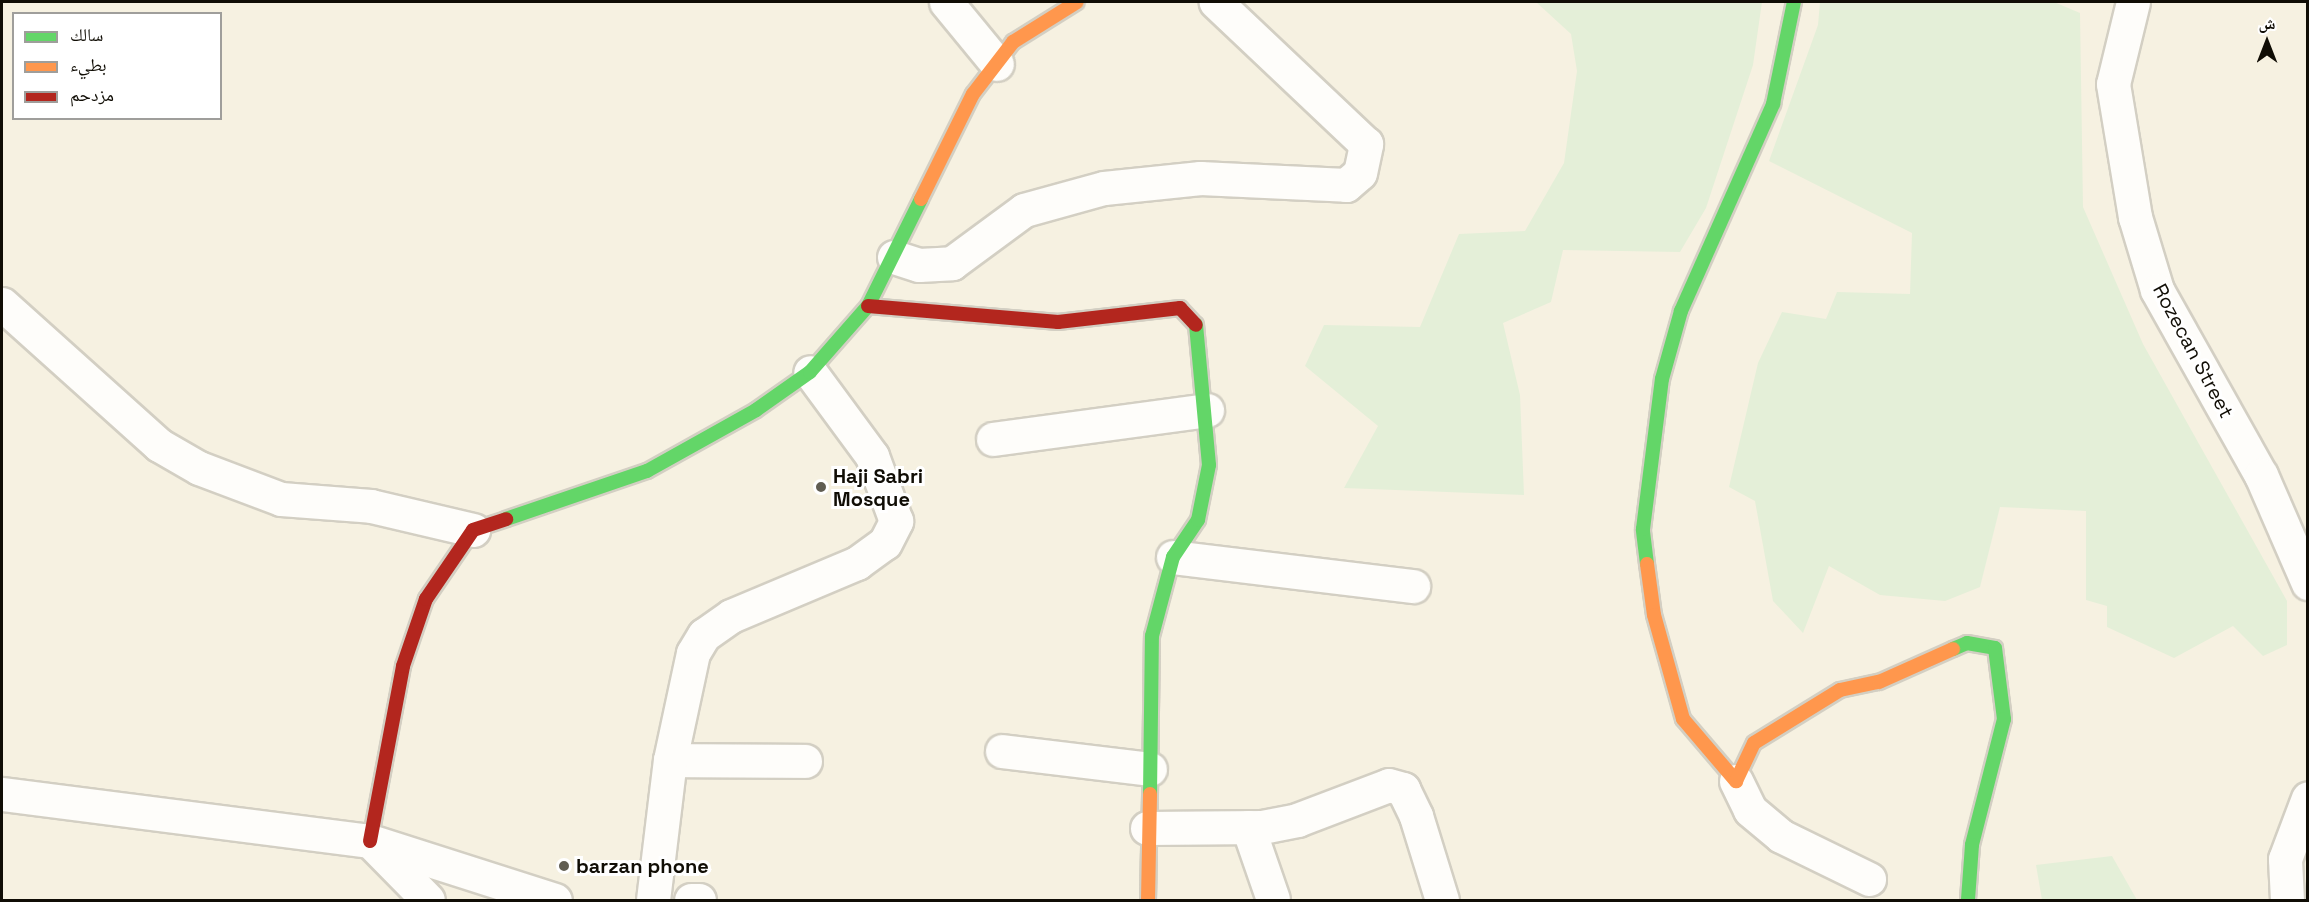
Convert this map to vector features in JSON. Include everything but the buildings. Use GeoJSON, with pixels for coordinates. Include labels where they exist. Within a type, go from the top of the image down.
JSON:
{"type":"FeatureCollection","features":[{"type":"Feature","properties":{"kind":"street"},"geometry":{"type":"LineString","coordinates":[[946,2],[996,64]]}},
{"type":"Feature","properties":{"kind":"street"},"geometry":{"type":"LineString","coordinates":[[2,304],[159,445],[200,468],[281,499],[371,507],[473,530],[647,471],[756,410],[810,372],[868,306],[894,257],[945,146],[996,64],[1013,42],[1077,2]]}},
{"type":"Feature","properties":{"kind":"street"},"geometry":{"type":"LineString","coordinates":[[894,257],[919,265],[952,263],[1024,210],[1104,188],[1200,178],[1346,185],[1360,173],[1366,144],[1216,2]]}},
{"type":"Feature","properties":{"kind":"street"},"geometry":{"type":"LineString","coordinates":[[1794,2],[1773,104],[1681,311],[1662,379],[1643,529],[1654,615],[1683,719],[1736,781],[1750,810],[1781,836],[1869,879]]}},
{"type":"Feature","properties":{"kind":"street","name":"Rozecan Street"},"geometry":{"type":"LineString","coordinates":[[2133,2],[2113,84],[2135,218],[2157,290],[2260,475],[2307,583]]}},
{"type":"Feature","properties":{"kind":"street"},"geometry":{"type":"LineString","coordinates":[[868,306],[1058,322],[1180,308],[1194,319],[1201,340],[1207,410],[1205,499],[1198,520],[1173,557],[1152,636],[1147,828],[1148,900]]}},
{"type":"Feature","properties":{"kind":"street"},"geometry":{"type":"LineString","coordinates":[[653,900],[670,760],[693,653],[704,635],[731,616],[857,563],[885,543],[896,521],[872,456],[810,372]]}},
{"type":"Feature","properties":{"kind":"street"},"geometry":{"type":"LineString","coordinates":[[993,439],[1207,410]]}},
{"type":"Feature","properties":{"kind":"street"},"geometry":{"type":"LineString","coordinates":[[370,841],[403,666],[426,599],[473,530]]}},
{"type":"Feature","properties":{"kind":"street"},"geometry":{"type":"LineString","coordinates":[[1173,557],[1413,586]]}},
{"type":"Feature","properties":{"kind":"street"},"geometry":{"type":"LineString","coordinates":[[1736,781],[1754,743],[1840,690],[1879,682],[1967,643],[1995,648],[2004,719],[1972,845],[1968,900]]}},
{"type":"Feature","properties":{"kind":"street"},"geometry":{"type":"LineString","coordinates":[[1002,751],[1150,769]]}},
{"type":"Feature","properties":{"kind":"street"},"geometry":{"type":"LineString","coordinates":[[670,760],[805,762]]}},
{"type":"Feature","properties":{"kind":"street"},"geometry":{"type":"LineString","coordinates":[[1147,828],[1248,827],[1297,820],[1389,785],[1403,789],[1442,900]]}},
{"type":"Feature","properties":{"kind":"street"},"geometry":{"type":"LineString","coordinates":[[2,794],[370,841],[555,900]]}},
{"type":"Feature","properties":{"kind":"street"},"geometry":{"type":"LineString","coordinates":[[2287,900],[2285,859],[2307,798]]}},
{"type":"Feature","properties":{"kind":"street"},"geometry":{"type":"LineString","coordinates":[[1248,827],[1273,899]]}},
{"type":"Feature","properties":{"kind":"street"},"geometry":{"type":"LineString","coordinates":[[370,841],[428,900]]}},
{"type":"Feature","properties":{"kind":"street"},"geometry":{"type":"LineString","coordinates":[[691,900],[699,900]]}},
{"type":"Feature","properties":{"kind":"green space"},"geometry":{"type":"Polygon","coordinates":[[[1536,2],[1762,2],[1753,65],[1706,208],[1680,252],[1563,250],[1551,302],[1503,323],[1520,395],[1524,495],[1344,488],[1378,426],[1305,366],[1324,325],[1420,327],[1459,234],[1525,231],[1564,163],[1577,71],[1571,34],[1536,2]]]}},
{"type":"Feature","properties":{"kind":"green space"},"geometry":{"type":"Polygon","coordinates":[[[1820,2],[2054,2],[2080,13],[2083,207],[2143,344],[2287,601],[2287,645],[2263,656],[2233,626],[2174,658],[2107,627],[2107,606],[2086,600],[2086,511],[2000,507],[1980,587],[1945,601],[1880,595],[1829,566],[1803,633],[1773,601],[1755,501],[1729,487],[1758,363],[1782,312],[1826,319],[1837,292],[1910,294],[1912,233],[1769,161],[1818,25],[1820,2]]]}},
{"type":"Feature","properties":{"kind":"green space"},"geometry":{"type":"Polygon","coordinates":[[[2112,856],[2137,900],[2042,900],[2036,865],[2112,856]]]}},
{"type":"Feature","properties":{"kind":"traffic: fast"},"geometry":{"type":"LineString","coordinates":[[1647,564],[1643,529],[1662,379],[1681,311],[1773,104],[1794,2]]}},
{"type":"Feature","properties":{"kind":"traffic: fast"},"geometry":{"type":"LineString","coordinates":[[506,519],[647,471],[756,410],[810,372],[868,306],[921,199]]}},
{"type":"Feature","properties":{"kind":"traffic: fast"},"geometry":{"type":"LineString","coordinates":[[1150,794],[1152,636],[1173,557],[1198,520],[1209,465],[1196,325]]}},
{"type":"Feature","properties":{"kind":"traffic: fast"},"geometry":{"type":"LineString","coordinates":[[1953,649],[1967,643],[1995,648],[2004,719],[1972,845],[1968,900]]}},
{"type":"Feature","properties":{"kind":"traffic: slow"},"geometry":{"type":"LineString","coordinates":[[921,199],[973,94],[1013,42],[1077,2]]}},
{"type":"Feature","properties":{"kind":"traffic: slow"},"geometry":{"type":"LineString","coordinates":[[1647,564],[1654,615],[1683,719],[1736,781],[1754,743],[1840,690],[1879,682],[1953,649]]}},
{"type":"Feature","properties":{"kind":"traffic: slow"},"geometry":{"type":"LineString","coordinates":[[1148,900],[1150,794]]}},
{"type":"Feature","properties":{"kind":"traffic: jam"},"geometry":{"type":"LineString","coordinates":[[868,306],[1058,322],[1180,308],[1196,325]]}},
{"type":"Feature","properties":{"kind":"traffic: jam"},"geometry":{"type":"LineString","coordinates":[[370,841],[403,666],[426,599],[473,530],[506,519]]}},
{"type":"Feature","properties":{"kind":"place","name":"Haji Sabri Mosque"},"geometry":{"type":"Point","coordinates":[821,487]}},
{"type":"Feature","properties":{"kind":"place","name":"barzan phone"},"geometry":{"type":"Point","coordinates":[564,866]}}]}
